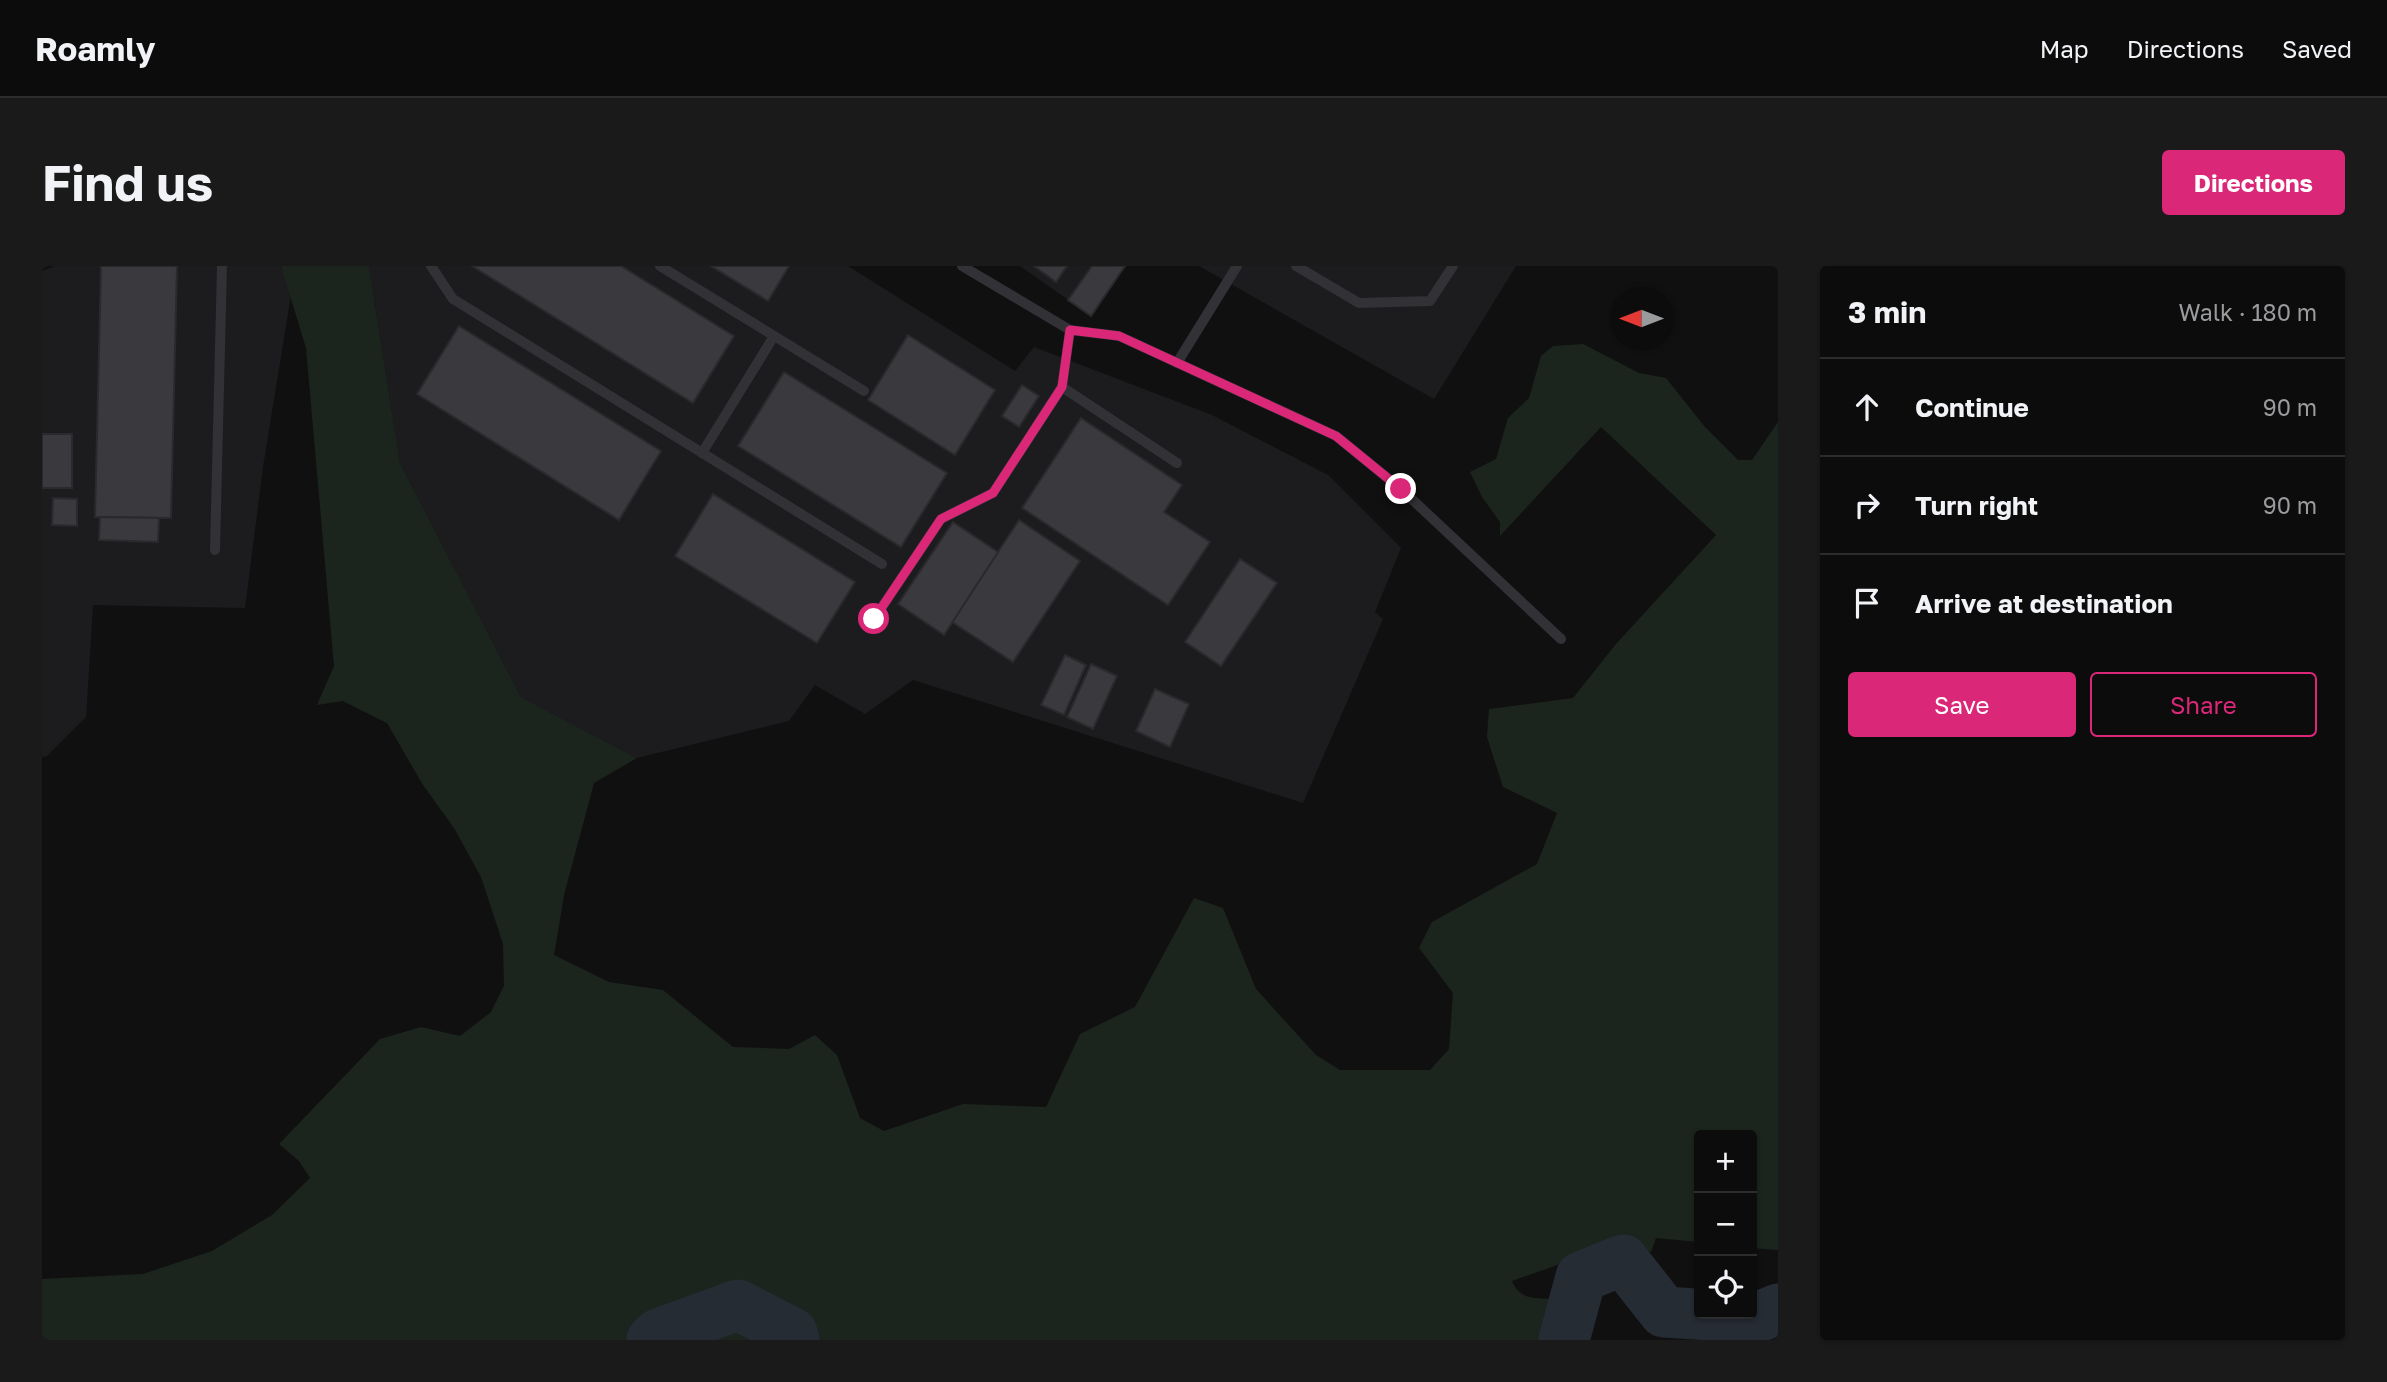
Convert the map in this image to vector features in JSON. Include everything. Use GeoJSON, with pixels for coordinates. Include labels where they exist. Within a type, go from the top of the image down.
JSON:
{"type":"FeatureCollection","features":[{"type":"Feature","properties":{"kind":"lane"},"geometry":{"type":"LineString","coordinates":[[215,551],[222,266]]}},
{"type":"Feature","properties":{"kind":"lane"},"geometry":{"type":"LineString","coordinates":[[431,266],[453,299],[882,564]]}},
{"type":"Feature","properties":{"kind":"lane"},"geometry":{"type":"LineString","coordinates":[[660,266],[864,391]]}},
{"type":"Feature","properties":{"kind":"lane"},"geometry":{"type":"LineString","coordinates":[[962,266],[1070,330],[1119,336],[1336,436],[1401,489],[1561,639]]}},
{"type":"Feature","properties":{"kind":"lane"},"geometry":{"type":"LineString","coordinates":[[1177,363],[1237,266]]}},
{"type":"Feature","properties":{"kind":"lane"},"geometry":{"type":"LineString","coordinates":[[1297,266],[1359,303],[1430,301],[1453,266]]}},
{"type":"Feature","properties":{"kind":"lane"},"geometry":{"type":"LineString","coordinates":[[874,619],[941,519],[993,493],[1062,387],[1070,330]]}},
{"type":"Feature","properties":{"kind":"lane"},"geometry":{"type":"LineString","coordinates":[[702,453],[774,336]]}},
{"type":"Feature","properties":{"kind":"lane"},"geometry":{"type":"LineString","coordinates":[[1062,387],[1177,463]]}},
{"type":"Feature","properties":{"kind":"shaded area"},"geometry":{"type":"Polygon","coordinates":[[[55,266],[281,266],[291,295],[263,467],[245,608],[93,605],[86,717],[47,756],[42,757],[42,271],[55,266]]]}},
{"type":"Feature","properties":{"kind":"shaded area"},"geometry":{"type":"Polygon","coordinates":[[[281,266],[369,266],[400,463],[521,697],[637,758],[594,783],[564,895],[554,955],[609,982],[663,990],[733,1047],[789,1049],[815,1035],[837,1055],[860,1118],[884,1131],[963,1104],[1046,1107],[1080,1034],[1135,1007],[1194,898],[1223,908],[1256,989],[1316,1055],[1340,1070],[1430,1070],[1449,1049],[1453,993],[1419,948],[1432,922],[1537,864],[1557,813],[1503,787],[1487,737],[1489,709],[1573,698],[1616,644],[1716,535],[1601,427],[1500,536],[1500,522],[1482,497],[1470,472],[1496,459],[1508,418],[1529,398],[1541,356],[1553,346],[1583,344],[1639,373],[1666,378],[1705,427],[1738,460],[1752,460],[1778,422],[1778,1250],[1757,1248],[1757,1130],[1694,1130],[1694,1242],[1656,1238],[1651,1252],[1623,1246],[1595,1257],[1580,1257],[1512,1281],[1524,1295],[1555,1300],[1570,1308],[1577,1319],[1583,1340],[42,1340],[42,1279],[143,1274],[212,1251],[272,1215],[310,1178],[299,1161],[279,1144],[380,1039],[421,1027],[460,1036],[491,1012],[504,986],[503,944],[481,877],[454,828],[423,785],[387,723],[343,701],[317,705],[334,666],[306,348],[281,266]]]}},
{"type":"Feature","properties":{"kind":"shaded area"},"geometry":{"type":"Polygon","coordinates":[[[369,266],[848,266],[1015,371],[1034,347],[1212,415],[1328,475],[1401,548],[1375,612],[1383,619],[1303,803],[913,680],[865,714],[815,685],[789,721],[637,758],[521,697],[400,463],[369,266]]]}},
{"type":"Feature","properties":{"kind":"shaded area"},"geometry":{"type":"Polygon","coordinates":[[[1020,266],[1125,266],[1091,316],[1020,266]]]}},
{"type":"Feature","properties":{"kind":"shaded area"},"geometry":{"type":"Polygon","coordinates":[[[1199,266],[1516,266],[1434,399],[1199,266]]]}},
{"type":"Feature","properties":{"kind":"building"},"geometry":{"type":"Polygon","coordinates":[[[101,266],[177,266],[171,518],[95,517],[101,266]]]}},
{"type":"Feature","properties":{"kind":"building"},"geometry":{"type":"Polygon","coordinates":[[[472,266],[621,266],[734,336],[693,403],[472,266]]]}},
{"type":"Feature","properties":{"kind":"building"},"geometry":{"type":"Polygon","coordinates":[[[711,266],[789,266],[768,301],[711,266]]]}},
{"type":"Feature","properties":{"kind":"building"},"geometry":{"type":"Polygon","coordinates":[[[1034,266],[1067,266],[1056,282],[1034,266]]]}},
{"type":"Feature","properties":{"kind":"building"},"geometry":{"type":"Polygon","coordinates":[[[1092,266],[1125,266],[1091,316],[1068,300],[1092,266]]]}},
{"type":"Feature","properties":{"kind":"building"},"geometry":{"type":"Polygon","coordinates":[[[459,326],[661,451],[619,520],[417,394],[459,326]]]}},
{"type":"Feature","properties":{"kind":"building"},"geometry":{"type":"Polygon","coordinates":[[[908,335],[995,390],[955,455],[868,400],[908,335]]]}},
{"type":"Feature","properties":{"kind":"building"},"geometry":{"type":"Polygon","coordinates":[[[784,372],[947,473],[901,547],[738,446],[784,372]]]}},
{"type":"Feature","properties":{"kind":"building"},"geometry":{"type":"Polygon","coordinates":[[[1022,385],[1039,396],[1019,427],[1002,416],[1022,385]]]}},
{"type":"Feature","properties":{"kind":"building"},"geometry":{"type":"Polygon","coordinates":[[[1081,418],[1182,485],[1164,512],[1210,542],[1168,605],[1022,508],[1081,418]]]}},
{"type":"Feature","properties":{"kind":"building"},"geometry":{"type":"Polygon","coordinates":[[[42,434],[72,434],[72,488],[42,488],[42,434]]]}},
{"type":"Feature","properties":{"kind":"building"},"geometry":{"type":"Polygon","coordinates":[[[713,494],[855,582],[817,643],[675,556],[713,494]]]}},
{"type":"Feature","properties":{"kind":"building"},"geometry":{"type":"Polygon","coordinates":[[[53,498],[77,499],[77,526],[52,525],[53,498]]]}},
{"type":"Feature","properties":{"kind":"building"},"geometry":{"type":"Polygon","coordinates":[[[100,517],[159,518],[158,542],[99,540],[100,517]]]}},
{"type":"Feature","properties":{"kind":"building"},"geometry":{"type":"Polygon","coordinates":[[[1019,520],[1080,561],[1013,662],[952,622],[1019,520]]]}},
{"type":"Feature","properties":{"kind":"building"},"geometry":{"type":"Polygon","coordinates":[[[953,522],[998,552],[944,635],[898,604],[953,522]]]}},
{"type":"Feature","properties":{"kind":"building"},"geometry":{"type":"Polygon","coordinates":[[[1240,559],[1277,583],[1221,666],[1185,642],[1240,559]]]}},
{"type":"Feature","properties":{"kind":"building"},"geometry":{"type":"Polygon","coordinates":[[[1065,655],[1086,665],[1064,715],[1041,705],[1065,655]]]}},
{"type":"Feature","properties":{"kind":"building"},"geometry":{"type":"Polygon","coordinates":[[[1091,664],[1117,676],[1093,729],[1067,717],[1091,664]]]}},
{"type":"Feature","properties":{"kind":"building"},"geometry":{"type":"Polygon","coordinates":[[[1155,689],[1189,704],[1170,747],[1136,731],[1155,689]]]}},
{"type":"Feature","properties":{"kind":"waterway"},"geometry":{"type":"LineString","coordinates":[[1564,1340],[1581,1277],[1623,1260],[1664,1312],[1756,1318],[1778,1309]]}},
{"type":"Feature","properties":{"kind":"waterway"},"geometry":{"type":"LineString","coordinates":[[652,1340],[658,1334],[738,1305],[792,1333],[794,1340]]}},
{"type":"Feature","properties":{"kind":"route"},"geometry":{"type":"LineString","coordinates":[[874,619],[941,519],[993,493],[1062,387],[1070,330],[1119,336],[1336,436],[1401,489]]}}]}
